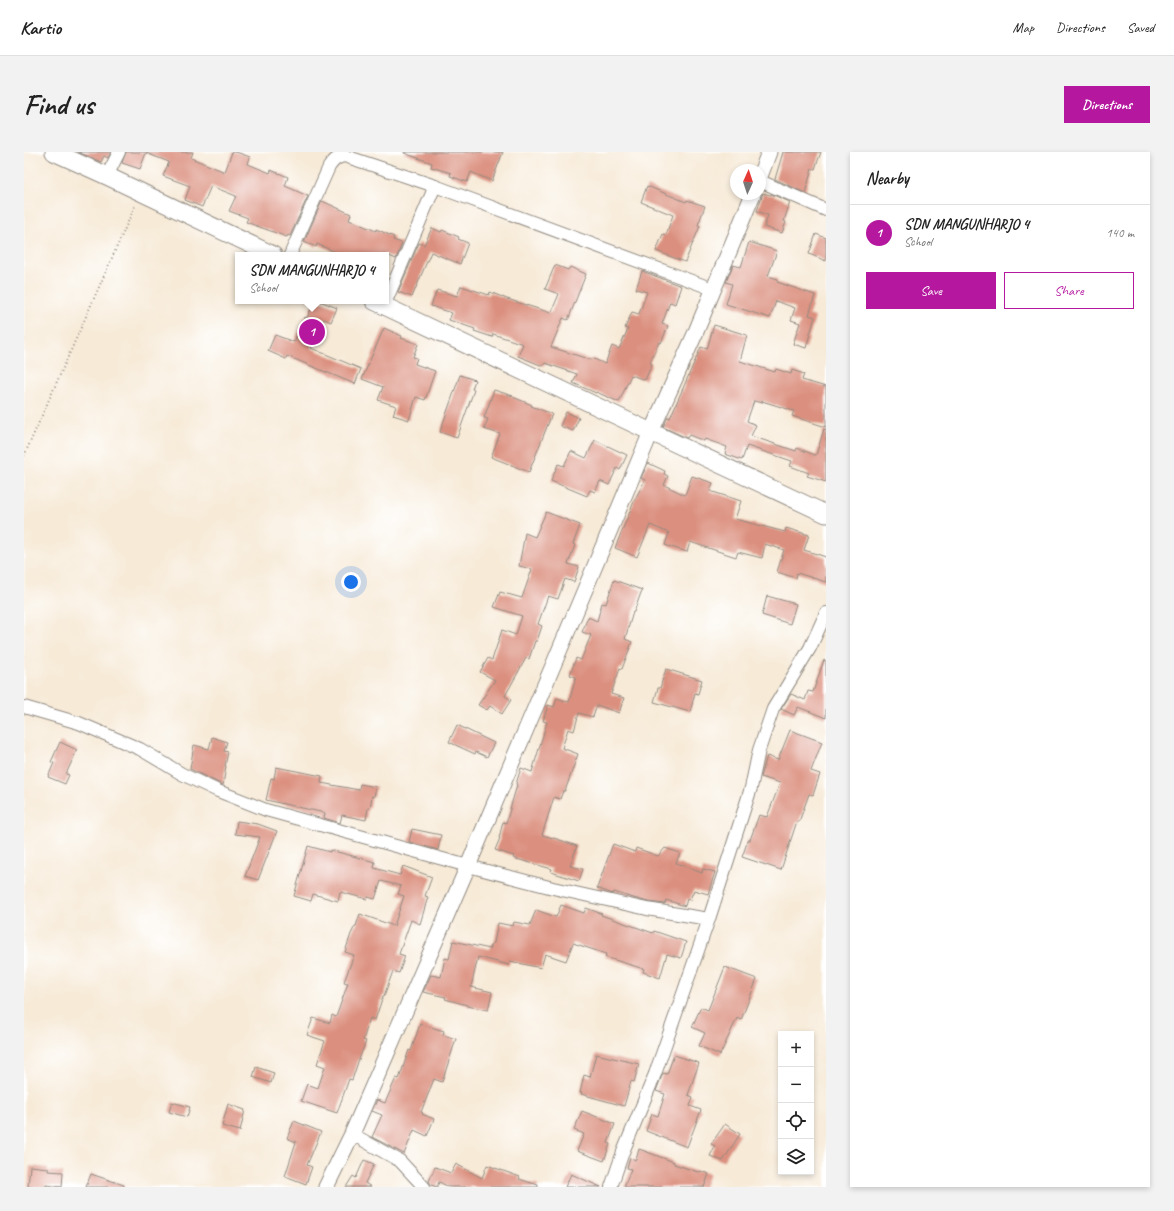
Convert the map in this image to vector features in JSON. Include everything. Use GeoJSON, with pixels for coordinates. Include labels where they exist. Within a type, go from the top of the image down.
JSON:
{"type":"FeatureCollection","features":[{"type":"Feature","properties":{"kind":"main road"},"geometry":{"type":"LineString","coordinates":[[54,152],[108,176],[267,252]]}},
{"type":"Feature","properties":{"kind":"main road"},"geometry":{"type":"LineString","coordinates":[[381,304],[826,514]]}},
{"type":"Feature","properties":{"kind":"street"},"geometry":{"type":"LineString","coordinates":[[108,176],[119,152]]}},
{"type":"Feature","properties":{"kind":"street"},"geometry":{"type":"LineString","coordinates":[[764,164],[769,152]]}},
{"type":"Feature","properties":{"kind":"street"},"geometry":{"type":"LineString","coordinates":[[291,252],[329,167],[335,159],[340,156],[345,156],[435,186],[713,289]]}},
{"type":"Feature","properties":{"kind":"street"},"geometry":{"type":"LineString","coordinates":[[766,184],[826,210]]}},
{"type":"Feature","properties":{"kind":"street"},"geometry":{"type":"LineString","coordinates":[[389,282],[435,186]]}},
{"type":"Feature","properties":{"kind":"street"},"geometry":{"type":"LineString","coordinates":[[326,1187],[352,1134],[468,866],[559,654],[651,432],[695,334],[750,200]]}},
{"type":"Feature","properties":{"kind":"street"},"geometry":{"type":"LineString","coordinates":[[611,1187],[623,1152],[655,1074],[709,919],[751,788],[759,750],[773,709],[810,648],[826,613]]}},
{"type":"Feature","properties":{"kind":"street"},"geometry":{"type":"LineString","coordinates":[[24,707],[79,724],[120,741],[218,791],[266,810],[468,866],[647,909],[709,919]]}},
{"type":"Feature","properties":{"kind":"street"},"geometry":{"type":"LineString","coordinates":[[352,1134],[400,1161],[424,1187]]}},
{"type":"Feature","properties":{"kind":"path"},"geometry":{"type":"LineString","coordinates":[[24,456],[141,192]]}},
{"type":"Feature","properties":{"kind":"building"},"geometry":{"type":"Polygon","coordinates":[[[78,152],[111,152],[108,158],[104,156],[101,162],[78,152]]]}},
{"type":"Feature","properties":{"kind":"building"},"geometry":{"type":"Polygon","coordinates":[[[126,152],[193,152],[191,158],[225,172],[232,152],[236,152],[250,157],[248,164],[270,173],[271,170],[288,177],[285,186],[308,196],[290,236],[288,235],[287,237],[246,222],[248,218],[229,211],[236,196],[211,186],[202,207],[185,200],[190,186],[163,176],[169,162],[146,153],[140,169],[122,163],[126,152]]]}},
{"type":"Feature","properties":{"kind":"building"},"geometry":{"type":"Polygon","coordinates":[[[404,152],[503,152],[492,181],[471,172],[467,182],[450,176],[451,173],[431,167],[432,163],[404,152]]]}},
{"type":"Feature","properties":{"kind":"building"},"geometry":{"type":"Polygon","coordinates":[[[783,152],[821,152],[815,169],[812,169],[805,193],[775,179],[783,152]]]}},
{"type":"Feature","properties":{"kind":"building"},"geometry":{"type":"Polygon","coordinates":[[[647,186],[686,202],[687,200],[705,206],[698,225],[700,226],[685,262],[656,251],[663,234],[666,235],[673,215],[641,202],[647,186]]]}},
{"type":"Feature","properties":{"kind":"building"},"geometry":{"type":"Polygon","coordinates":[[[766,194],[771,194],[790,202],[782,233],[764,227],[768,215],[757,211],[761,200],[766,200],[766,194]]]}},
{"type":"Feature","properties":{"kind":"building"},"geometry":{"type":"Polygon","coordinates":[[[322,201],[351,214],[349,220],[376,231],[376,229],[394,237],[393,240],[402,243],[396,259],[389,256],[389,252],[335,252],[317,244],[316,247],[304,242],[322,201]]]}},
{"type":"Feature","properties":{"kind":"building"},"geometry":{"type":"Polygon","coordinates":[[[432,228],[441,232],[442,230],[459,237],[458,239],[468,243],[460,264],[431,252],[412,297],[398,292],[419,243],[424,245],[432,228]]]}},
{"type":"Feature","properties":{"kind":"building"},"geometry":{"type":"Polygon","coordinates":[[[816,234],[826,238],[826,261],[809,254],[816,234]]]}},
{"type":"Feature","properties":{"kind":"building"},"geometry":{"type":"Polygon","coordinates":[[[749,242],[777,251],[768,276],[778,279],[777,282],[815,295],[809,315],[815,317],[806,348],[793,344],[800,323],[791,320],[795,308],[776,301],[770,318],[726,304],[732,284],[726,282],[733,265],[741,267],[749,242]]]}},
{"type":"Feature","properties":{"kind":"building"},"geometry":{"type":"Polygon","coordinates":[[[555,265],[568,270],[570,267],[586,274],[568,320],[563,318],[551,347],[591,360],[592,358],[605,364],[612,346],[619,349],[628,329],[625,328],[632,312],[639,314],[647,292],[636,289],[642,271],[681,286],[675,304],[670,302],[662,324],[668,326],[661,343],[659,342],[650,362],[652,364],[645,380],[631,375],[619,402],[573,383],[577,374],[545,363],[543,366],[518,356],[523,344],[493,334],[492,337],[474,331],[475,329],[449,320],[452,313],[431,306],[437,290],[457,296],[461,286],[489,295],[490,292],[551,313],[559,294],[545,289],[555,265]]]}},
{"type":"Feature","properties":{"kind":"building"},"geometry":{"type":"Polygon","coordinates":[[[313,304],[327,304],[337,308],[331,322],[324,319],[311,348],[361,369],[355,384],[287,356],[286,359],[268,351],[275,335],[294,342],[305,317],[307,318],[313,304]]]}},
{"type":"Feature","properties":{"kind":"building"},"geometry":{"type":"Polygon","coordinates":[[[714,325],[747,335],[740,361],[775,372],[776,369],[791,374],[792,370],[804,374],[802,380],[826,387],[826,427],[792,416],[794,411],[762,401],[762,403],[754,401],[747,421],[756,425],[751,436],[796,451],[797,448],[815,455],[824,429],[826,429],[826,482],[807,476],[809,473],[790,466],[792,461],[747,446],[742,460],[725,454],[727,447],[705,439],[704,441],[689,435],[687,438],[663,427],[668,417],[670,418],[701,347],[707,349],[714,325]]]}},
{"type":"Feature","properties":{"kind":"building"},"geometry":{"type":"Polygon","coordinates":[[[384,328],[402,336],[401,338],[418,344],[413,357],[417,358],[415,364],[435,371],[425,400],[416,397],[409,420],[393,415],[396,406],[378,400],[383,387],[362,379],[384,328]]]}},
{"type":"Feature","properties":{"kind":"building"},"geometry":{"type":"Polygon","coordinates":[[[460,375],[475,380],[472,389],[474,390],[457,438],[440,432],[460,375]]]}},
{"type":"Feature","properties":{"kind":"building"},"geometry":{"type":"Polygon","coordinates":[[[494,390],[513,396],[532,405],[531,406],[552,414],[529,472],[491,457],[500,434],[484,429],[488,419],[484,418],[494,390]]]}},
{"type":"Feature","properties":{"kind":"building"},"geometry":{"type":"Polygon","coordinates":[[[566,412],[579,418],[573,431],[560,426],[566,412]]]}},
{"type":"Feature","properties":{"kind":"building"},"geometry":{"type":"Polygon","coordinates":[[[595,440],[627,455],[620,470],[617,468],[609,485],[600,481],[595,492],[590,490],[587,496],[551,481],[558,464],[564,466],[571,451],[586,458],[595,440]]]}},
{"type":"Feature","properties":{"kind":"building"},"geometry":{"type":"Polygon","coordinates":[[[648,463],[665,471],[664,474],[668,476],[664,485],[685,495],[692,476],[713,483],[710,491],[741,501],[735,519],[785,532],[786,528],[809,535],[804,550],[826,557],[826,582],[797,573],[796,578],[777,572],[784,550],[765,544],[762,558],[738,552],[736,557],[690,542],[687,552],[665,545],[669,533],[650,525],[637,557],[615,548],[635,499],[645,480],[641,478],[648,463]]]}},
{"type":"Feature","properties":{"kind":"building"},"geometry":{"type":"Polygon","coordinates":[[[546,512],[580,525],[568,564],[579,567],[574,582],[565,579],[558,599],[548,596],[538,624],[542,626],[537,641],[535,641],[529,659],[526,658],[505,696],[511,700],[502,714],[490,706],[487,710],[478,705],[495,680],[480,672],[488,658],[492,660],[502,630],[516,635],[522,616],[494,607],[500,592],[522,598],[532,569],[519,566],[525,533],[535,537],[546,512]]]}},
{"type":"Feature","properties":{"kind":"building"},"geometry":{"type":"Polygon","coordinates":[[[614,580],[642,590],[633,612],[625,639],[632,642],[622,669],[620,668],[611,694],[624,698],[619,713],[597,705],[593,717],[579,713],[574,731],[568,729],[562,748],[578,754],[565,791],[563,791],[560,799],[554,797],[542,835],[577,846],[570,866],[583,869],[579,881],[551,872],[552,869],[513,858],[514,856],[495,850],[500,838],[503,822],[506,823],[521,768],[532,772],[547,722],[543,721],[548,705],[554,707],[557,698],[569,702],[576,677],[570,675],[576,658],[581,660],[591,635],[582,632],[588,617],[597,621],[602,603],[606,604],[614,580]]]}},
{"type":"Feature","properties":{"kind":"building"},"geometry":{"type":"Polygon","coordinates":[[[767,596],[796,604],[790,624],[762,615],[767,596]]]}},
{"type":"Feature","properties":{"kind":"building"},"geometry":{"type":"Polygon","coordinates":[[[824,660],[826,661],[826,718],[798,707],[794,715],[781,709],[791,694],[805,700],[808,691],[813,692],[824,660]]]}},
{"type":"Feature","properties":{"kind":"building"},"geometry":{"type":"Polygon","coordinates":[[[666,669],[702,680],[698,694],[695,693],[690,712],[654,702],[666,669]]]}},
{"type":"Feature","properties":{"kind":"building"},"geometry":{"type":"Polygon","coordinates":[[[457,725],[494,743],[487,757],[476,752],[475,754],[449,742],[457,725]]]}},
{"type":"Feature","properties":{"kind":"building"},"geometry":{"type":"Polygon","coordinates":[[[790,730],[822,742],[811,771],[820,774],[813,795],[809,794],[799,822],[797,821],[781,870],[742,857],[759,815],[767,817],[780,783],[761,777],[767,756],[778,760],[790,730]]]}},
{"type":"Feature","properties":{"kind":"building"},"geometry":{"type":"Polygon","coordinates":[[[212,737],[227,742],[224,751],[228,752],[223,785],[190,769],[194,745],[209,749],[212,737]]]}},
{"type":"Feature","properties":{"kind":"building"},"geometry":{"type":"Polygon","coordinates":[[[60,742],[77,750],[66,774],[69,775],[65,784],[48,777],[54,763],[51,762],[60,742]]]}},
{"type":"Feature","properties":{"kind":"building"},"geometry":{"type":"Polygon","coordinates":[[[276,767],[322,776],[321,783],[359,790],[360,784],[376,787],[374,797],[372,796],[370,808],[368,808],[366,820],[342,815],[340,823],[324,818],[325,813],[266,800],[271,778],[274,779],[276,767]]]}},
{"type":"Feature","properties":{"kind":"building"},"geometry":{"type":"Polygon","coordinates":[[[237,821],[258,824],[277,831],[258,880],[245,876],[260,837],[235,834],[237,821]]]}},
{"type":"Feature","properties":{"kind":"building"},"geometry":{"type":"Polygon","coordinates":[[[412,829],[441,835],[438,850],[409,842],[412,829]]]}},
{"type":"Feature","properties":{"kind":"building"},"geometry":{"type":"Polygon","coordinates":[[[613,844],[635,852],[636,848],[658,856],[665,848],[680,853],[676,863],[702,873],[703,869],[715,872],[708,894],[694,890],[690,900],[687,899],[685,906],[666,900],[665,904],[648,902],[614,892],[613,894],[597,888],[613,844]]]}},
{"type":"Feature","properties":{"kind":"building"},"geometry":{"type":"Polygon","coordinates":[[[308,846],[330,852],[330,850],[375,862],[374,868],[400,875],[403,866],[432,877],[425,896],[428,897],[420,924],[411,920],[399,954],[405,956],[399,973],[393,971],[375,1020],[370,1018],[363,1040],[366,1041],[352,1080],[349,1079],[337,1113],[301,1101],[307,1084],[318,1088],[325,1067],[317,1064],[325,1041],[307,1035],[313,1018],[330,1023],[332,1015],[336,1017],[348,983],[344,982],[354,955],[345,952],[360,914],[394,926],[404,896],[398,894],[401,886],[381,881],[375,899],[368,897],[367,899],[340,892],[338,901],[313,894],[311,901],[294,896],[308,846]]]}},
{"type":"Feature","properties":{"kind":"building"},"geometry":{"type":"Polygon","coordinates":[[[561,905],[584,913],[586,908],[602,914],[601,915],[653,933],[654,931],[686,942],[681,958],[667,954],[660,978],[643,972],[644,969],[605,957],[606,954],[573,943],[566,961],[545,954],[541,968],[510,961],[509,965],[478,957],[471,987],[492,992],[488,1010],[467,1006],[445,999],[446,997],[423,992],[431,975],[441,977],[445,958],[449,959],[453,941],[490,949],[492,943],[494,943],[498,923],[513,926],[514,922],[530,925],[536,910],[556,917],[561,905]]]}},
{"type":"Feature","properties":{"kind":"building"},"geometry":{"type":"Polygon","coordinates":[[[725,967],[757,979],[741,1020],[737,1018],[720,1055],[699,1046],[705,1033],[692,1027],[701,1007],[708,1010],[725,967]]]}},
{"type":"Feature","properties":{"kind":"building"},"geometry":{"type":"Polygon","coordinates":[[[420,1024],[444,1031],[443,1035],[456,1039],[442,1082],[434,1079],[421,1112],[423,1113],[422,1114],[434,1119],[427,1136],[414,1130],[404,1154],[372,1137],[382,1115],[372,1111],[377,1100],[385,1103],[396,1078],[399,1079],[409,1050],[411,1051],[420,1024]]]}},
{"type":"Feature","properties":{"kind":"building"},"geometry":{"type":"Polygon","coordinates":[[[596,1054],[639,1064],[634,1082],[631,1081],[624,1106],[580,1093],[584,1075],[590,1077],[596,1054]]]}},
{"type":"Feature","properties":{"kind":"building"},"geometry":{"type":"Polygon","coordinates":[[[674,1055],[699,1063],[688,1095],[693,1097],[690,1106],[701,1110],[687,1147],[646,1131],[652,1114],[658,1116],[665,1094],[656,1091],[663,1073],[667,1074],[674,1055]]]}},
{"type":"Feature","properties":{"kind":"building"},"geometry":{"type":"Polygon","coordinates":[[[256,1067],[274,1073],[271,1083],[253,1077],[256,1067]]]}},
{"type":"Feature","properties":{"kind":"building"},"geometry":{"type":"Polygon","coordinates":[[[172,1102],[190,1107],[187,1117],[169,1112],[172,1102]]]}},
{"type":"Feature","properties":{"kind":"building"},"geometry":{"type":"Polygon","coordinates":[[[228,1104],[245,1110],[240,1131],[222,1126],[228,1104]]]}},
{"type":"Feature","properties":{"kind":"building"},"geometry":{"type":"Polygon","coordinates":[[[582,1111],[615,1124],[608,1143],[610,1144],[604,1161],[577,1151],[584,1134],[574,1130],[582,1111]]]}},
{"type":"Feature","properties":{"kind":"building"},"geometry":{"type":"Polygon","coordinates":[[[294,1121],[321,1132],[307,1165],[312,1167],[306,1184],[285,1176],[296,1142],[287,1138],[294,1121]]]}},
{"type":"Feature","properties":{"kind":"building"},"geometry":{"type":"Polygon","coordinates":[[[725,1124],[740,1134],[723,1161],[710,1156],[715,1146],[711,1144],[725,1124]]]}},
{"type":"Feature","properties":{"kind":"building"},"geometry":{"type":"Polygon","coordinates":[[[639,1149],[674,1162],[674,1164],[709,1174],[704,1187],[624,1187],[631,1169],[627,1168],[630,1158],[636,1160],[639,1149]]]}},
{"type":"Feature","properties":{"kind":"building"},"geometry":{"type":"Polygon","coordinates":[[[364,1160],[374,1164],[365,1183],[371,1187],[346,1187],[353,1176],[356,1178],[364,1160]]]}},
{"type":"Feature","properties":{"kind":"building"},"geometry":{"type":"Polygon","coordinates":[[[456,1164],[482,1178],[487,1165],[520,1177],[519,1179],[538,1185],[538,1187],[449,1187],[439,1182],[437,1187],[431,1185],[429,1181],[435,1167],[451,1173],[456,1164]]]}},
{"type":"Feature","properties":{"kind":"building"},"geometry":{"type":"Polygon","coordinates":[[[30,1166],[48,1168],[48,1171],[63,1172],[62,1187],[46,1185],[46,1187],[28,1187],[30,1166]]]}},
{"type":"Feature","properties":{"kind":"building"},"geometry":{"type":"Polygon","coordinates":[[[91,1174],[124,1185],[124,1187],[86,1187],[91,1174]]]}},
{"type":"Feature","properties":{"kind":"building"},"geometry":{"type":"Polygon","coordinates":[[[571,1174],[601,1187],[565,1187],[571,1174]]]}},
{"type":"Feature","properties":{"kind":"place","name":"SDN MANGUNHARJO 4"},"geometry":{"type":"Point","coordinates":[312,332]}}]}
